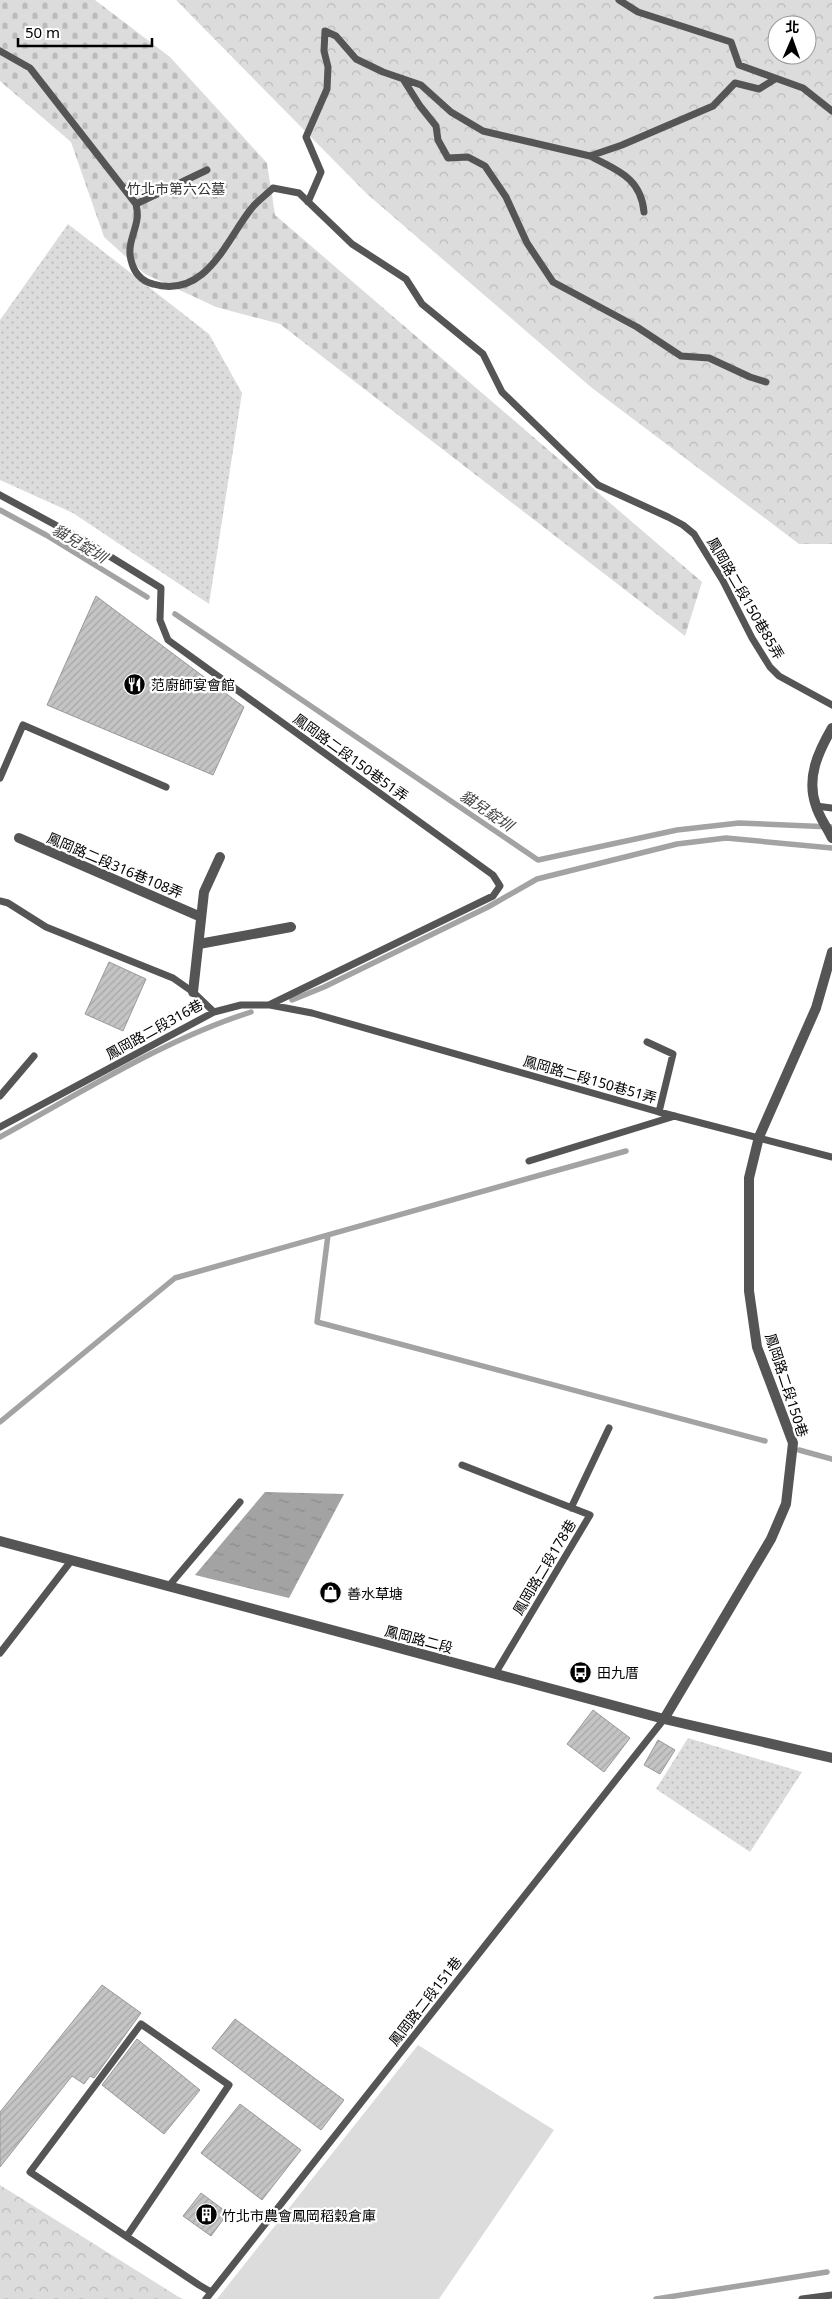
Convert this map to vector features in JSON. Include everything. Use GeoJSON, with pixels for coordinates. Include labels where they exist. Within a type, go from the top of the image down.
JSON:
{"type":"FeatureCollection","features":[{"type":"Feature","properties":{"kind":"street"},"geometry":{"type":"LineString","coordinates":[[832,728],[817,754],[812,782],[816,806],[832,838]]}},
{"type":"Feature","properties":{"kind":"street","name":"鳳岡路二段316巷108弄"},"geometry":{"type":"LineString","coordinates":[[18,838],[201,917]]}},
{"type":"Feature","properties":{"kind":"street","name":"鳳岡路二段316巷108弄"},"geometry":{"type":"LineString","coordinates":[[193,992],[204,892],[220,857]]}},
{"type":"Feature","properties":{"kind":"street"},"geometry":{"type":"LineString","coordinates":[[199,944],[292,927]]}},
{"type":"Feature","properties":{"kind":"street","name":"鳳岡路二段150巷"},"geometry":{"type":"LineString","coordinates":[[664,1719],[771,1539],[786,1504],[793,1443],[757,1347],[749,1291],[749,1178],[759,1137],[816,1008],[832,952]]}},
{"type":"Feature","properties":{"kind":"street","name":"鳳岡路二段"},"geometry":{"type":"LineString","coordinates":[[0,1541],[664,1719],[832,1758]]}},
{"type":"Feature","properties":{"kind":"lane"},"geometry":{"type":"LineString","coordinates":[[619,0],[638,12],[731,42],[739,66],[803,88],[832,111]]}},
{"type":"Feature","properties":{"kind":"lane"},"geometry":{"type":"LineString","coordinates":[[308,202],[321,172],[306,137],[327,89],[325,31],[336,36],[356,60],[421,85],[451,112],[483,132],[590,156],[628,176],[643,201],[644,212]]}},
{"type":"Feature","properties":{"kind":"lane"},"geometry":{"type":"LineString","coordinates":[[0,51],[30,68],[136,204],[207,170]]}},
{"type":"Feature","properties":{"kind":"lane"},"geometry":{"type":"LineString","coordinates":[[403,79],[420,106],[436,126],[438,140],[448,158],[468,157],[485,166],[506,197],[527,242],[553,282],[637,327],[681,356],[709,358],[750,377],[766,382]]}},
{"type":"Feature","properties":{"kind":"lane"},"geometry":{"type":"LineString","coordinates":[[590,156],[622,145],[713,106],[736,83],[758,89],[775,79]]}},
{"type":"Feature","properties":{"kind":"lane","name":"鳳岡路二段150巷85弄"},"geometry":{"type":"LineString","coordinates":[[136,204],[138,218],[130,239],[131,260],[136,272],[144,282],[161,286],[182,286],[203,276],[252,208],[274,188],[299,193],[352,244],[406,278],[422,304],[483,354],[502,392],[598,485],[668,517],[683,525],[694,534],[723,581],[752,638],[770,667],[778,676],[832,705]]}},
{"type":"Feature","properties":{"kind":"lane","name":"鳳岡路二段150巷51弄"},"geometry":{"type":"LineString","coordinates":[[0,495],[85,541],[162,588],[160,620],[168,640],[493,875],[500,886],[493,896],[269,1005]]}},
{"type":"Feature","properties":{"kind":"lane"},"geometry":{"type":"LineString","coordinates":[[0,778],[23,725],[166,787]]}},
{"type":"Feature","properties":{"kind":"lane"},"geometry":{"type":"LineString","coordinates":[[816,806],[832,808]]}},
{"type":"Feature","properties":{"kind":"lane","name":"鳳岡路二段316巷"},"geometry":{"type":"LineString","coordinates":[[0,901],[46,927],[173,978],[193,992],[214,1012],[0,1127]]}},
{"type":"Feature","properties":{"kind":"lane","name":"鳳岡路二段150巷51弄"},"geometry":{"type":"LineString","coordinates":[[214,1012],[242,1005],[269,1005],[312,1013],[658,1112],[832,1156]]}},
{"type":"Feature","properties":{"kind":"lane"},"geometry":{"type":"LineString","coordinates":[[647,1042],[674,1054],[658,1112]]}},
{"type":"Feature","properties":{"kind":"lane"},"geometry":{"type":"LineString","coordinates":[[0,1096],[34,1056]]}},
{"type":"Feature","properties":{"kind":"lane"},"geometry":{"type":"LineString","coordinates":[[529,1160],[677,1116]]}},
{"type":"Feature","properties":{"kind":"lane"},"geometry":{"type":"LineString","coordinates":[[572,1508],[609,1428]]}},
{"type":"Feature","properties":{"kind":"lane","name":"鳳岡路二段178巷"},"geometry":{"type":"LineString","coordinates":[[462,1465],[590,1515],[495,1674]]}},
{"type":"Feature","properties":{"kind":"lane"},"geometry":{"type":"LineString","coordinates":[[168,1587],[240,1502]]}},
{"type":"Feature","properties":{"kind":"lane"},"geometry":{"type":"LineString","coordinates":[[0,1653],[71,1561]]}},
{"type":"Feature","properties":{"kind":"lane","name":"鳳岡路二段151巷"},"geometry":{"type":"LineString","coordinates":[[206,2299],[664,1719]]}},
{"type":"Feature","properties":{"kind":"lane"},"geometry":{"type":"LineString","coordinates":[[127,2236],[229,2086],[141,2024],[30,2172],[211,2292]]}},
{"type":"Feature","properties":{"kind":"lane"},"geometry":{"type":"LineString","coordinates":[[802,2299],[832,2295]]}},
{"type":"Feature","properties":{"kind":"green space","name":"竹北市第六公墓"},"geometry":{"type":"Polygon","coordinates":[[[0,0],[95,0],[170,57],[267,163],[275,215],[702,582],[685,636],[280,324],[216,307],[145,274],[104,237],[71,142],[0,81],[0,0]]]}},
{"type":"Feature","properties":{"kind":"green space"},"geometry":{"type":"Polygon","coordinates":[[[176,0],[832,0],[832,544],[799,544],[592,388],[367,194],[176,0]]]}},
{"type":"Feature","properties":{"kind":"green space"},"geometry":{"type":"Polygon","coordinates":[[[68,224],[209,334],[242,393],[209,604],[73,513],[0,480],[0,320],[68,224]]]}},
{"type":"Feature","properties":{"kind":"green space"},"geometry":{"type":"Polygon","coordinates":[[[688,1738],[802,1772],[750,1852],[656,1789],[688,1738]]]}},
{"type":"Feature","properties":{"kind":"green space"},"geometry":{"type":"Polygon","coordinates":[[[418,2045],[554,2130],[439,2299],[217,2299],[418,2045]]]}},
{"type":"Feature","properties":{"kind":"green space"},"geometry":{"type":"Polygon","coordinates":[[[0,2185],[182,2299],[0,2299],[0,2185]]]}},
{"type":"Feature","properties":{"kind":"water"},"geometry":{"type":"Polygon","coordinates":[[[265,1492],[344,1494],[289,1598],[195,1575],[265,1492]]]}},
{"type":"Feature","properties":{"kind":"building","name":"范廚師宴會館"},"geometry":{"type":"Polygon","coordinates":[[[96,596],[244,707],[213,775],[47,705],[96,596]]]}},
{"type":"Feature","properties":{"kind":"building"},"geometry":{"type":"Polygon","coordinates":[[[109,962],[146,979],[123,1031],[85,1014],[109,962]]]}},
{"type":"Feature","properties":{"kind":"building"},"geometry":{"type":"Polygon","coordinates":[[[593,1710],[630,1738],[604,1772],[567,1744],[593,1710]]]}},
{"type":"Feature","properties":{"kind":"building"},"geometry":{"type":"Polygon","coordinates":[[[658,1740],[675,1750],[660,1774],[644,1765],[658,1740]]]}},
{"type":"Feature","properties":{"kind":"building"},"geometry":{"type":"Polygon","coordinates":[[[102,1985],[141,2013],[94,2078],[90,2076],[84,2084],[72,2076],[0,2167],[0,2112],[102,1985]]]}},
{"type":"Feature","properties":{"kind":"building"},"geometry":{"type":"Polygon","coordinates":[[[235,2019],[344,2100],[321,2130],[212,2048],[235,2019]]]}},
{"type":"Feature","properties":{"kind":"building"},"geometry":{"type":"Polygon","coordinates":[[[137,2039],[200,2090],[164,2134],[102,2085],[137,2039]]]}},
{"type":"Feature","properties":{"kind":"building"},"geometry":{"type":"Polygon","coordinates":[[[240,2104],[301,2150],[262,2200],[201,2153],[240,2104]]]}},
{"type":"Feature","properties":{"kind":"building","name":"竹北市農會鳳岡稻穀倉庫"},"geometry":{"type":"Polygon","coordinates":[[[201,2193],[228,2213],[211,2236],[183,2216],[201,2193]]]}},
{"type":"Feature","properties":{"kind":"waterway","name":"貓兒錠圳"},"geometry":{"type":"LineString","coordinates":[[0,510],[46,535],[147,597]]}},
{"type":"Feature","properties":{"kind":"waterway","name":"貓兒錠圳"},"geometry":{"type":"LineString","coordinates":[[175,614],[538,860],[677,830],[739,823],[832,827]]}},
{"type":"Feature","properties":{"kind":"waterway"},"geometry":{"type":"LineString","coordinates":[[292,1000],[324,987],[488,907],[537,879],[677,844],[726,838],[832,848]]}},
{"type":"Feature","properties":{"kind":"waterway"},"geometry":{"type":"LineString","coordinates":[[0,1137],[155,1052],[219,1023],[251,1012]]}},
{"type":"Feature","properties":{"kind":"waterway"},"geometry":{"type":"LineString","coordinates":[[0,1422],[175,1278],[626,1151]]}},
{"type":"Feature","properties":{"kind":"waterway"},"geometry":{"type":"LineString","coordinates":[[328,1235],[317,1322],[765,1441]]}},
{"type":"Feature","properties":{"kind":"waterway"},"geometry":{"type":"LineString","coordinates":[[799,1450],[832,1459]]}},
{"type":"Feature","properties":{"kind":"waterway"},"geometry":{"type":"LineString","coordinates":[[656,2299],[827,2272]]}},
{"type":"Feature","properties":{"kind":"place","name":"范廚師宴會館"},"geometry":{"type":"Point","coordinates":[135,684]}},
{"type":"Feature","properties":{"kind":"place","name":"善水草塘"},"geometry":{"type":"Point","coordinates":[331,1593]}},
{"type":"Feature","properties":{"kind":"place","name":"田九厝"},"geometry":{"type":"Point","coordinates":[581,1672]}},
{"type":"Feature","properties":{"kind":"place","name":"竹北市農會鳳岡稻穀倉庫"},"geometry":{"type":"Point","coordinates":[206,2215]}}]}
